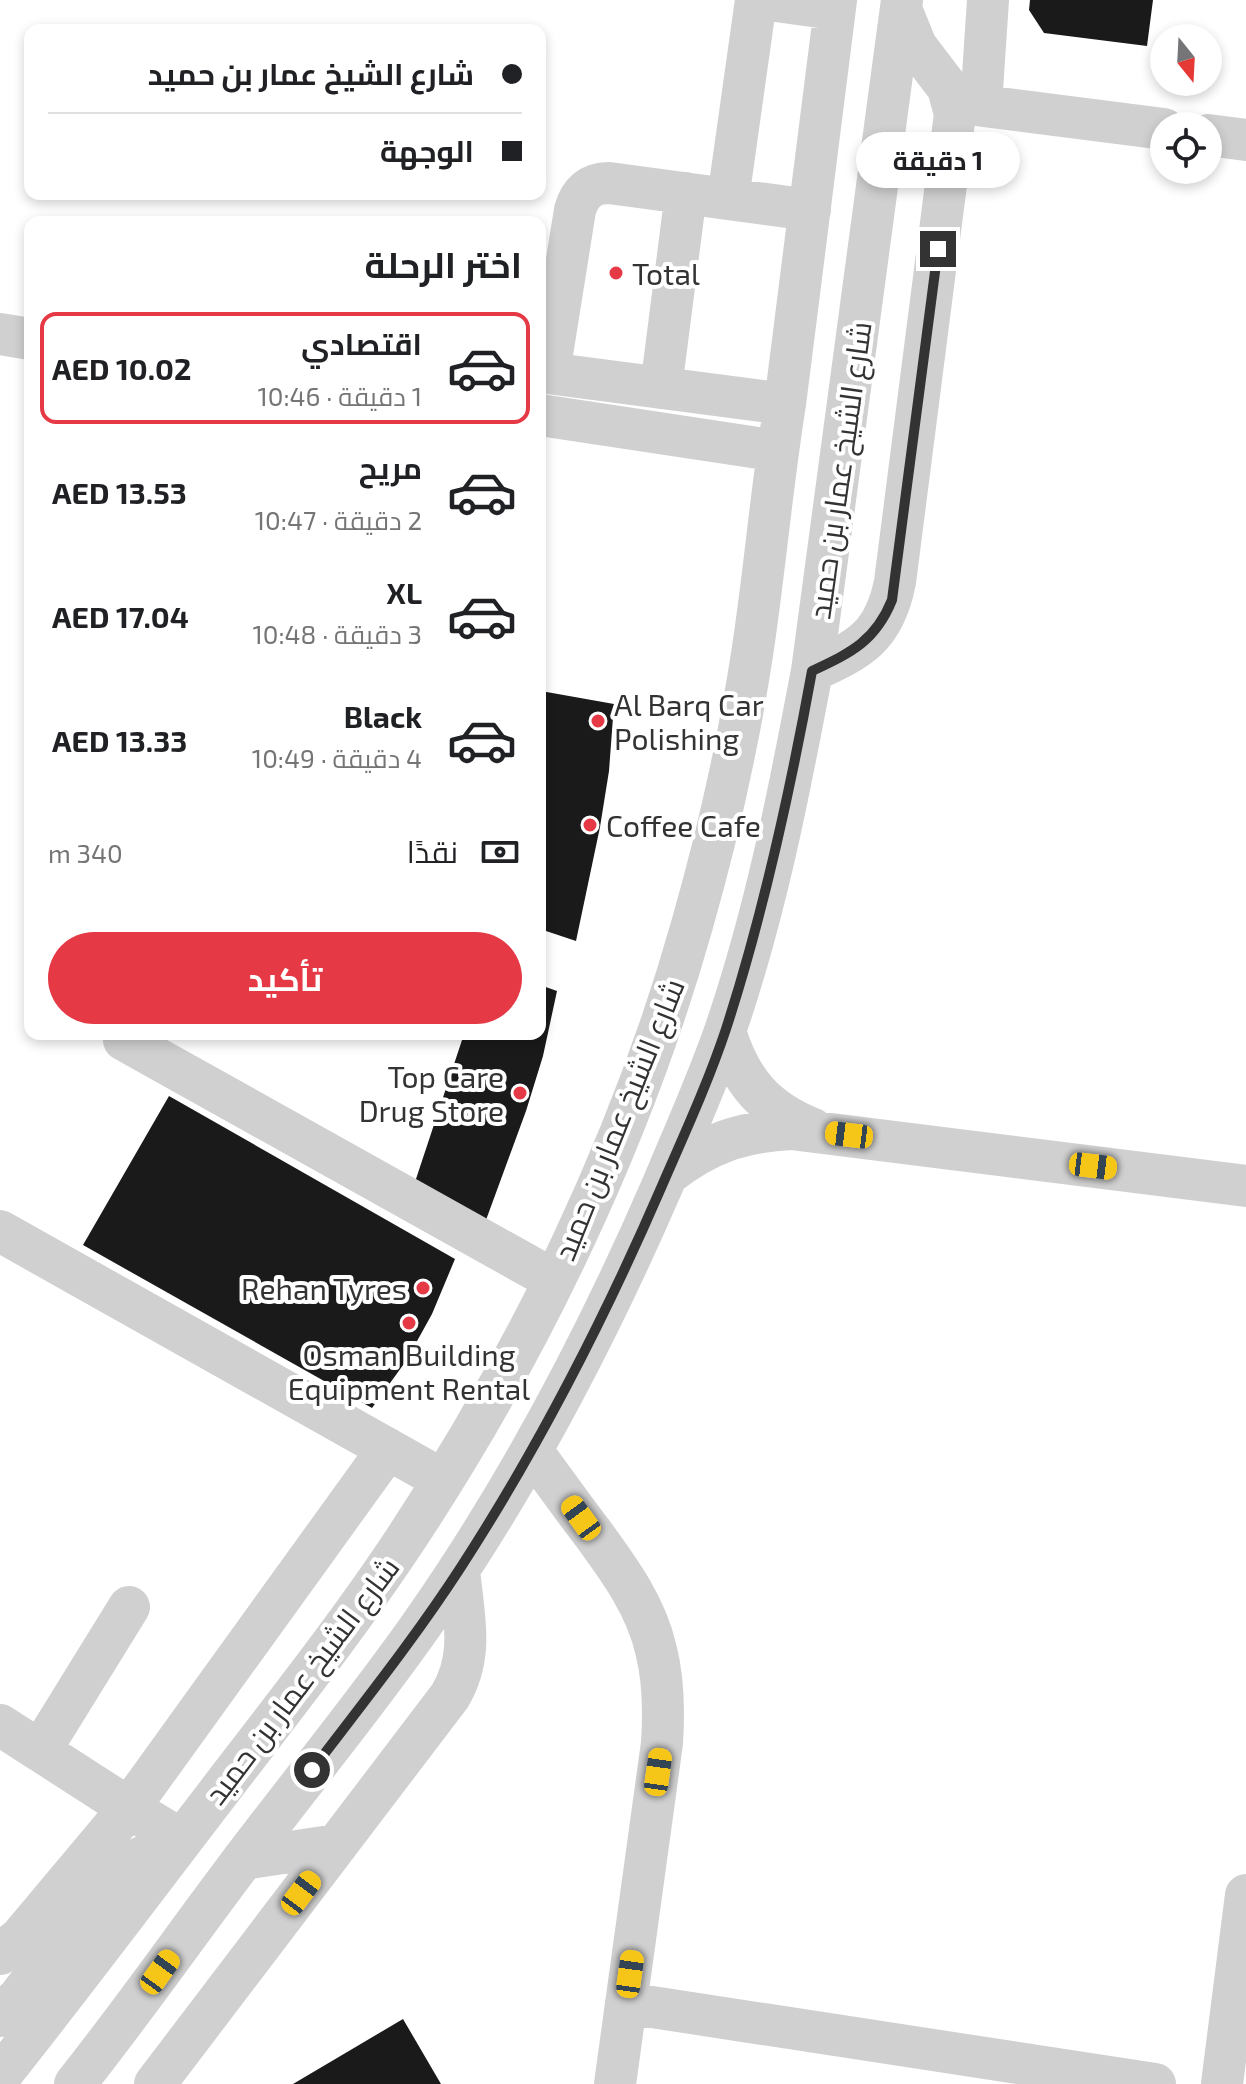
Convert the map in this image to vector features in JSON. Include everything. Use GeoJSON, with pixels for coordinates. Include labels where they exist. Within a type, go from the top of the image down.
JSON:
{"type":"FeatureCollection","features":[{"type":"Feature","properties":{"kind":"street"},"geometry":{"type":"LineString","coordinates":[[728,199],[756,0]]}},
{"type":"Feature","properties":{"kind":"street"},"geometry":{"type":"LineString","coordinates":[[769,0],[835,5]]}},
{"type":"Feature","properties":{"kind":"street"},"geometry":{"type":"LineString","coordinates":[[812,671],[861,646],[885,618],[892,600],[954,127],[967,104],[988,0]]}},
{"type":"Feature","properties":{"kind":"street","name":"شارع الشيخ عمار بن حميد"},"geometry":{"type":"LineString","coordinates":[[0,2076],[345,1626],[407,1537],[501,1381],[554,1280],[629,1108],[672,990],[703,884],[740,722],[753,648],[835,5]]}},
{"type":"Feature","properties":{"kind":"street"},"geometry":{"type":"LineString","coordinates":[[901,5],[916,46],[948,88],[967,104],[1150,127]]}},
{"type":"Feature","properties":{"kind":"street","name":"شارع الشيخ عمار بن حميد"},"geometry":{"type":"LineString","coordinates":[[75,2084],[388,1670],[459,1569],[532,1451],[602,1321],[698,1104],[748,959],[799,743],[812,671],[901,5]]}},
{"type":"Feature","properties":{"kind":"street"},"geometry":{"type":"LineString","coordinates":[[1222,137],[1246,140]]}},
{"type":"Feature","properties":{"kind":"street"},"geometry":{"type":"LineString","coordinates":[[546,368],[577,201],[590,187],[609,183],[810,210]]}},
{"type":"Feature","properties":{"kind":"street"},"geometry":{"type":"LineString","coordinates":[[661,388],[686,193]]}},
{"type":"Feature","properties":{"kind":"street"},"geometry":{"type":"LineString","coordinates":[[0,334],[24,338]]}},
{"type":"Feature","properties":{"kind":"street"},"geometry":{"type":"LineString","coordinates":[[546,373],[785,404]]}},
{"type":"Feature","properties":{"kind":"street"},"geometry":{"type":"LineString","coordinates":[[546,416],[778,451]]}},
{"type":"Feature","properties":{"kind":"street"},"geometry":{"type":"LineString","coordinates":[[725,1031],[737,1065],[758,1094],[776,1110],[818,1131]]}},
{"type":"Feature","properties":{"kind":"street"},"geometry":{"type":"LineString","coordinates":[[124,1040],[554,1280]]}},
{"type":"Feature","properties":{"kind":"street"},"geometry":{"type":"LineString","coordinates":[[667,1175],[688,1158],[712,1145],[737,1136],[791,1129],[1246,1186]]}},
{"type":"Feature","properties":{"kind":"street"},"geometry":{"type":"LineString","coordinates":[[0,1231],[443,1480]]}},
{"type":"Feature","properties":{"kind":"street"},"geometry":{"type":"LineString","coordinates":[[0,1954],[20,1938],[129,1808],[388,1449]]}},
{"type":"Feature","properties":{"kind":"street"},"geometry":{"type":"LineString","coordinates":[[532,1451],[631,1588],[652,1637],[662,1679],[662,1743],[615,2084]]}},
{"type":"Feature","properties":{"kind":"street"},"geometry":{"type":"LineString","coordinates":[[155,2084],[458,1683],[466,1655],[459,1569]]}},
{"type":"Feature","properties":{"kind":"street"},"geometry":{"type":"LineString","coordinates":[[40,1751],[129,1607]]}},
{"type":"Feature","properties":{"kind":"street"},"geometry":{"type":"LineString","coordinates":[[0,1725],[129,1808],[178,1845]]}},
{"type":"Feature","properties":{"kind":"street"},"geometry":{"type":"LineString","coordinates":[[0,2016],[19,1997],[112,1875],[142,1857],[178,1845]]}},
{"type":"Feature","properties":{"kind":"street"},"geometry":{"type":"LineString","coordinates":[[243,1859],[337,1845]]}},
{"type":"Feature","properties":{"kind":"street"},"geometry":{"type":"LineString","coordinates":[[1222,2084],[1245,1904]]}},
{"type":"Feature","properties":{"kind":"street"},"geometry":{"type":"LineString","coordinates":[[626,2003],[1155,2084]]}},
{"type":"Feature","properties":{"kind":"building"},"geometry":{"type":"Polygon","coordinates":[[[1030,0],[1153,0],[1147,46],[1044,33],[1029,10],[1030,0]]]}},
{"type":"Feature","properties":{"kind":"building"},"geometry":{"type":"Polygon","coordinates":[[[546,692],[614,704],[609,771],[576,941],[546,931],[546,692]]]}},
{"type":"Feature","properties":{"kind":"building"},"geometry":{"type":"Polygon","coordinates":[[[546,987],[557,991],[543,1056],[526,1111],[486,1220],[414,1185],[462,1040],[546,1040],[546,987]]]}},
{"type":"Feature","properties":{"kind":"building"},"geometry":{"type":"Polygon","coordinates":[[[169,1096],[455,1259],[432,1314],[406,1361],[372,1408],[83,1245],[169,1096]]]}},
{"type":"Feature","properties":{"kind":"building"},"geometry":{"type":"Polygon","coordinates":[[[403,2019],[441,2084],[293,2084],[403,2019]]]}},
{"type":"Feature","properties":{"kind":"place","name":"Total"},"geometry":{"type":"Point","coordinates":[616,273]}},
{"type":"Feature","properties":{"kind":"place","name":"Al Barq Car Polishing"},"geometry":{"type":"Point","coordinates":[598,721]}},
{"type":"Feature","properties":{"kind":"place","name":"Coffee Cafe"},"geometry":{"type":"Point","coordinates":[590,825]}},
{"type":"Feature","properties":{"kind":"place","name":"Top Care Drug Store"},"geometry":{"type":"Point","coordinates":[520,1093]}},
{"type":"Feature","properties":{"kind":"place","name":"Rehan Tyres"},"geometry":{"type":"Point","coordinates":[423,1288]}},
{"type":"Feature","properties":{"kind":"place","name":"Osman Building Equipment Rental"},"geometry":{"type":"Point","coordinates":[409,1323]}},
{"type":"Feature","properties":{"kind":"route"},"geometry":{"type":"LineString","coordinates":[[312,1770],[421,1626],[532,1451],[602,1321],[698,1104],[748,959],[799,743],[812,671],[861,646],[885,618],[892,600],[938,249]]}}]}
